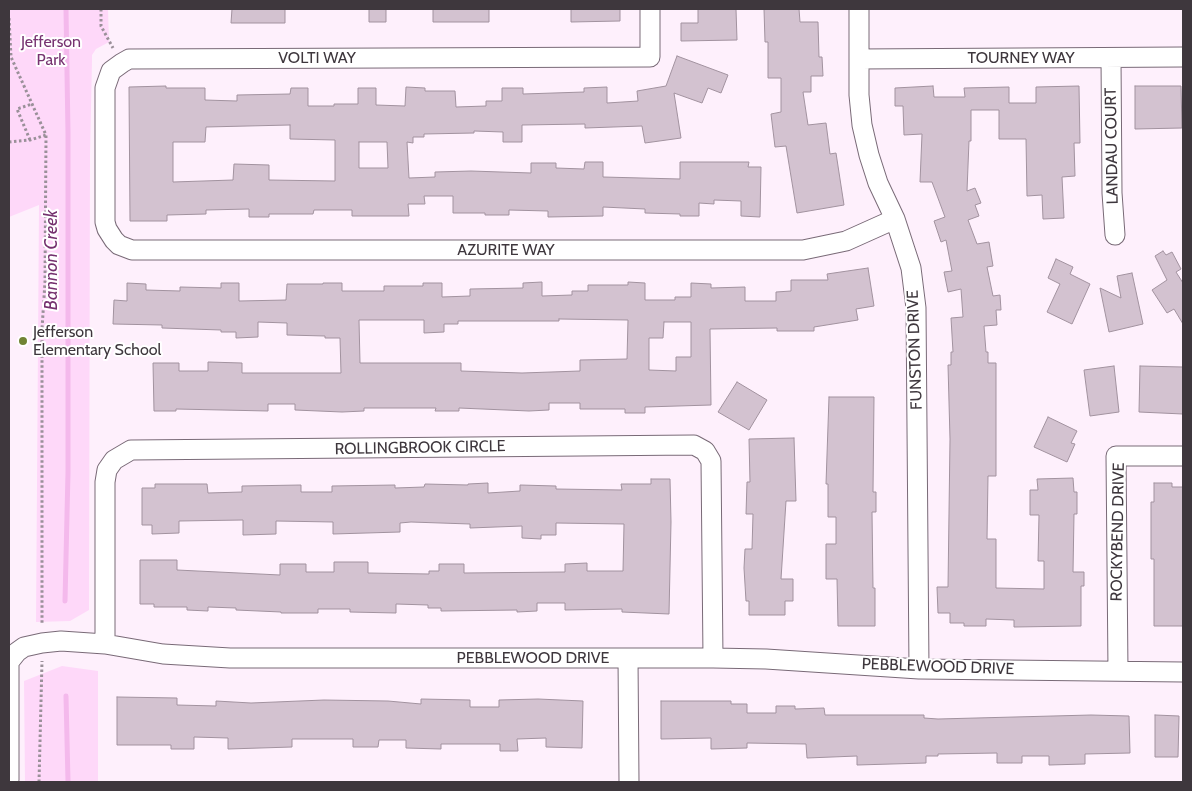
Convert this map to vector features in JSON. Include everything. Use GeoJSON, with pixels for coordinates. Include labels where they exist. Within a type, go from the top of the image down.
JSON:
{"type":"FeatureCollection","features":[{"type":"Feature","properties":{"kind":"street","name":"VOLTI WAY"},"geometry":{"type":"LineString","coordinates":[[122,63],[138,58],[650,57],[650,9]]}},
{"type":"Feature","properties":{"kind":"street","name":"FUNSTON DRIVE"},"geometry":{"type":"LineString","coordinates":[[859,9],[860,102],[869,154],[878,183],[895,219],[911,268],[916,308],[919,669]]}},
{"type":"Feature","properties":{"kind":"street","name":"TOURNEY WAY"},"geometry":{"type":"LineString","coordinates":[[859,59],[1183,57]]}},
{"type":"Feature","properties":{"kind":"street","name":"LANDAU COURT"},"geometry":{"type":"LineString","coordinates":[[1111,58],[1112,193],[1115,234]]}},
{"type":"Feature","properties":{"kind":"street","name":"AZURITE WAY"},"geometry":{"type":"LineString","coordinates":[[122,63],[111,71],[105,88],[105,222],[114,240],[119,245],[132,250],[803,250],[846,241],[895,219]]}},
{"type":"Feature","properties":{"kind":"street","name":"ROLLINGBROOK CIRCLE"},"geometry":{"type":"LineString","coordinates":[[105,644],[105,482],[107,470],[114,460],[131,450],[694,445],[706,451],[711,461],[713,658]]}},
{"type":"Feature","properties":{"kind":"street","name":"ROCKYBEND DRIVE"},"geometry":{"type":"LineString","coordinates":[[1118,671],[1116,456],[1183,456]]}},
{"type":"Feature","properties":{"kind":"street","name":"PEBBLEWOOD DRIVE"},"geometry":{"type":"LineString","coordinates":[[9,780],[9,662],[24,647],[61,641],[105,644],[164,654],[230,658],[713,658],[766,659],[919,669],[1183,672]]}},
{"type":"Feature","properties":{"kind":"street"},"geometry":{"type":"LineString","coordinates":[[628,658],[630,782]]}},
{"type":"Feature","properties":{"kind":"path"},"geometry":{"type":"LineString","coordinates":[[101,9],[101,26],[122,63]]}},
{"type":"Feature","properties":{"kind":"path"},"geometry":{"type":"LineString","coordinates":[[9,18],[12,57],[46,135],[46,282],[42,329],[42,643],[39,782]]}},
{"type":"Feature","properties":{"kind":"path"},"geometry":{"type":"LineString","coordinates":[[30,140],[17,109],[32,104]]}},
{"type":"Feature","properties":{"kind":"path"},"geometry":{"type":"LineString","coordinates":[[9,142],[30,140],[46,135]]}},
{"type":"Feature","properties":{"kind":"green space","name":"Jefferson Park"},"geometry":{"type":"Polygon","coordinates":[[[9,9],[108,9],[109,42],[96,49],[92,55],[89,610],[70,621],[36,622],[39,205],[9,217],[9,9]]]}},
{"type":"Feature","properties":{"kind":"green space"},"geometry":{"type":"Polygon","coordinates":[[[62,666],[98,671],[98,782],[25,782],[24,681],[62,666]]]}},
{"type":"Feature","properties":{"kind":"building"},"geometry":{"type":"Polygon","coordinates":[[[232,9],[285,9],[285,23],[231,23],[232,9]]]}},
{"type":"Feature","properties":{"kind":"building"},"geometry":{"type":"Polygon","coordinates":[[[369,9],[386,9],[386,22],[369,22],[369,9]]]}},
{"type":"Feature","properties":{"kind":"building"},"geometry":{"type":"Polygon","coordinates":[[[433,9],[489,9],[489,22],[433,22],[433,9]]]}},
{"type":"Feature","properties":{"kind":"building"},"geometry":{"type":"Polygon","coordinates":[[[571,9],[620,9],[620,21],[571,22],[571,9]]]}},
{"type":"Feature","properties":{"kind":"building"},"geometry":{"type":"Polygon","coordinates":[[[698,9],[736,9],[737,40],[681,41],[681,23],[698,23],[698,9]]]}},
{"type":"Feature","properties":{"kind":"building"},"geometry":{"type":"Polygon","coordinates":[[[764,9],[799,9],[800,22],[818,22],[819,57],[822,57],[823,76],[811,76],[811,92],[803,92],[808,125],[826,123],[830,154],[836,153],[844,205],[797,213],[786,146],[775,147],[771,114],[781,112],[781,78],[768,78],[768,42],[765,42],[764,9]]]}},
{"type":"Feature","properties":{"kind":"building"},"geometry":{"type":"Polygon","coordinates":[[[677,56],[728,75],[721,93],[708,88],[702,103],[674,93],[681,138],[645,143],[642,126],[585,128],[585,124],[522,125],[522,142],[503,142],[503,132],[474,131],[474,133],[424,134],[424,137],[413,137],[413,143],[407,142],[409,178],[435,177],[435,172],[531,173],[531,163],[556,163],[556,168],[584,169],[585,162],[603,162],[603,177],[680,179],[680,162],[749,162],[748,167],[761,167],[760,217],[741,216],[741,201],[714,200],[714,204],[699,203],[699,216],[645,213],[645,209],[603,207],[603,216],[548,217],[548,211],[509,210],[509,215],[453,213],[453,196],[424,196],[425,204],[408,204],[409,216],[352,216],[352,210],[314,210],[313,214],[269,214],[269,217],[249,217],[249,209],[206,210],[206,214],[167,215],[167,221],[130,221],[129,87],[205,88],[205,100],[237,101],[237,95],[290,94],[291,88],[308,88],[308,106],[358,104],[358,88],[376,88],[376,105],[405,106],[406,87],[425,88],[425,91],[455,91],[456,107],[486,106],[486,101],[502,101],[502,88],[523,88],[523,94],[584,92],[584,88],[607,87],[607,103],[638,101],[637,91],[666,86],[677,56]],[[290,125],[206,127],[205,142],[173,142],[173,182],[233,180],[234,164],[269,165],[269,180],[335,181],[335,140],[290,139],[290,125]],[[359,142],[359,168],[388,168],[387,142],[359,142]]]}},
{"type":"Feature","properties":{"kind":"building"},"geometry":{"type":"Polygon","coordinates":[[[933,86],[934,97],[965,97],[964,88],[1009,87],[1009,103],[1036,103],[1036,87],[1079,86],[1080,143],[1074,143],[1075,176],[1062,177],[1064,218],[1043,219],[1042,195],[1027,196],[1026,139],[999,139],[999,110],[971,110],[971,141],[969,141],[967,191],[975,188],[981,203],[975,205],[979,216],[968,220],[977,244],[989,242],[993,266],[987,267],[993,296],[1000,295],[1001,310],[996,310],[997,325],[984,326],[988,363],[996,363],[996,476],[988,476],[987,539],[996,539],[996,588],[1044,589],[1044,561],[1038,561],[1039,515],[1030,515],[1030,490],[1038,490],[1037,479],[1073,478],[1074,492],[1077,492],[1077,514],[1074,514],[1073,572],[1084,572],[1084,586],[1081,586],[1081,626],[1014,627],[1014,620],[986,619],[986,626],[964,626],[964,623],[950,623],[950,613],[938,613],[937,587],[948,587],[950,439],[948,365],[951,365],[951,352],[953,352],[951,318],[963,317],[961,289],[948,292],[944,272],[952,271],[946,240],[941,242],[934,221],[945,217],[932,182],[920,182],[922,134],[904,135],[903,106],[895,106],[895,88],[933,86]]]}},
{"type":"Feature","properties":{"kind":"building"},"geometry":{"type":"Polygon","coordinates":[[[1135,86],[1181,86],[1182,128],[1135,129],[1135,86]]]}},
{"type":"Feature","properties":{"kind":"building"},"geometry":{"type":"Polygon","coordinates":[[[1163,251],[1166,255],[1172,252],[1181,269],[1176,272],[1183,283],[1183,324],[1174,309],[1167,313],[1152,290],[1167,280],[1155,256],[1163,251]]]}},
{"type":"Feature","properties":{"kind":"building"},"geometry":{"type":"Polygon","coordinates":[[[1056,259],[1073,267],[1070,274],[1090,284],[1072,324],[1047,312],[1060,284],[1048,278],[1056,259]]]}},
{"type":"Feature","properties":{"kind":"building"},"geometry":{"type":"Polygon","coordinates":[[[868,268],[874,306],[856,309],[858,320],[814,327],[814,331],[777,331],[777,328],[710,329],[711,405],[645,407],[645,413],[625,413],[625,409],[580,409],[580,403],[549,403],[549,410],[529,411],[459,408],[459,411],[435,411],[436,408],[364,408],[364,411],[342,412],[295,410],[295,404],[268,404],[268,411],[176,409],[176,411],[154,411],[153,363],[179,363],[179,371],[208,371],[208,362],[242,363],[242,373],[341,373],[340,338],[287,335],[287,323],[258,322],[258,337],[236,338],[236,332],[221,332],[221,330],[162,328],[162,325],[113,324],[114,300],[127,301],[127,283],[146,284],[146,290],[180,291],[180,287],[221,288],[221,283],[239,283],[239,301],[286,300],[287,284],[342,283],[342,291],[384,291],[384,286],[423,286],[423,283],[442,283],[442,297],[470,296],[470,289],[523,288],[523,283],[542,282],[542,296],[572,295],[572,291],[588,291],[588,285],[628,285],[628,282],[645,283],[645,300],[675,300],[675,297],[691,297],[691,283],[711,284],[711,288],[745,287],[745,301],[776,301],[776,292],[791,291],[791,280],[828,280],[827,274],[868,268]],[[559,319],[559,321],[458,321],[458,324],[444,324],[444,332],[424,333],[424,320],[359,320],[360,363],[461,363],[461,371],[522,373],[580,371],[580,360],[627,359],[628,320],[559,319]],[[664,322],[663,338],[649,338],[649,370],[676,371],[676,357],[691,357],[691,322],[664,322]]]}},
{"type":"Feature","properties":{"kind":"building"},"geometry":{"type":"Polygon","coordinates":[[[1132,273],[1143,324],[1109,332],[1100,288],[1121,298],[1117,276],[1132,273]]]}},
{"type":"Feature","properties":{"kind":"building"},"geometry":{"type":"Polygon","coordinates":[[[1114,366],[1119,412],[1090,416],[1084,370],[1114,366]]]}},
{"type":"Feature","properties":{"kind":"building"},"geometry":{"type":"Polygon","coordinates":[[[1140,366],[1183,367],[1183,414],[1139,412],[1140,366]]]}},
{"type":"Feature","properties":{"kind":"building"},"geometry":{"type":"Polygon","coordinates":[[[737,382],[767,400],[749,430],[718,412],[737,382]]]}},
{"type":"Feature","properties":{"kind":"building"},"geometry":{"type":"Polygon","coordinates":[[[829,397],[874,397],[873,492],[876,492],[876,512],[872,512],[875,626],[838,626],[837,579],[826,579],[826,544],[836,544],[836,517],[828,517],[828,484],[826,484],[829,397]]]}},
{"type":"Feature","properties":{"kind":"building"},"geometry":{"type":"Polygon","coordinates":[[[1048,417],[1077,431],[1071,443],[1075,444],[1067,462],[1034,447],[1048,417]]]}},
{"type":"Feature","properties":{"kind":"building"},"geometry":{"type":"Polygon","coordinates":[[[794,438],[796,501],[786,501],[781,579],[793,579],[793,601],[785,601],[785,615],[749,615],[749,601],[746,601],[744,568],[745,549],[752,549],[753,514],[746,514],[747,482],[750,482],[749,439],[794,438]]]}},
{"type":"Feature","properties":{"kind":"building"},"geometry":{"type":"Polygon","coordinates":[[[651,479],[670,479],[669,614],[622,612],[622,609],[565,610],[565,603],[537,603],[537,611],[517,612],[517,610],[441,611],[441,608],[428,608],[428,605],[396,604],[396,613],[350,612],[350,609],[318,609],[318,613],[281,613],[208,607],[208,611],[187,610],[187,607],[154,607],[154,604],[140,604],[140,560],[177,560],[177,570],[280,575],[280,564],[306,564],[306,572],[334,572],[334,562],[368,562],[368,573],[429,574],[429,571],[439,571],[439,564],[464,564],[464,573],[565,572],[565,564],[587,563],[587,571],[623,571],[624,524],[556,523],[556,535],[541,535],[541,539],[522,538],[522,526],[470,528],[470,524],[411,522],[400,523],[400,532],[333,534],[333,522],[276,521],[276,534],[243,535],[243,520],[179,521],[179,533],[152,534],[152,525],[142,525],[142,488],[155,488],[155,484],[207,484],[208,493],[242,492],[242,486],[301,485],[301,492],[332,492],[332,486],[395,485],[395,488],[424,487],[425,484],[468,485],[488,483],[488,493],[520,491],[520,485],[556,486],[556,489],[622,490],[621,484],[651,484],[651,479]]]}},
{"type":"Feature","properties":{"kind":"building"},"geometry":{"type":"Polygon","coordinates":[[[1154,483],[1172,483],[1172,487],[1183,487],[1183,626],[1154,626],[1154,559],[1151,559],[1151,502],[1154,502],[1154,483]]]}},
{"type":"Feature","properties":{"kind":"building"},"geometry":{"type":"Polygon","coordinates":[[[117,697],[177,698],[177,705],[216,706],[216,701],[251,703],[324,700],[388,701],[421,704],[421,699],[470,700],[470,707],[499,707],[499,700],[583,701],[582,748],[546,747],[546,738],[517,739],[518,751],[500,751],[500,744],[441,744],[441,749],[406,748],[406,740],[379,740],[378,747],[353,747],[353,739],[292,739],[292,747],[228,749],[228,738],[194,737],[194,749],[171,749],[171,745],[117,745],[117,697]]]}},
{"type":"Feature","properties":{"kind":"building"},"geometry":{"type":"Polygon","coordinates":[[[661,701],[731,701],[731,704],[747,704],[747,713],[776,713],[776,706],[795,706],[795,709],[824,708],[825,715],[924,715],[924,718],[938,719],[1091,715],[1129,716],[1130,753],[1085,754],[1085,764],[1049,765],[1049,756],[1022,756],[1022,763],[997,763],[997,753],[938,754],[938,756],[926,756],[926,763],[857,765],[857,756],[807,758],[806,744],[747,743],[747,748],[711,749],[711,738],[661,739],[661,701]]]}},
{"type":"Feature","properties":{"kind":"building"},"geometry":{"type":"Polygon","coordinates":[[[1155,715],[1179,716],[1178,757],[1155,757],[1155,715]]]}},
{"type":"Feature","properties":{"kind":"waterway","name":"Bannon Creek"},"geometry":{"type":"LineString","coordinates":[[65,601],[68,472],[66,9]]}},
{"type":"Feature","properties":{"kind":"waterway","name":"Bannon Creek"},"geometry":{"type":"LineString","coordinates":[[66,696],[68,782]]}},
{"type":"Feature","properties":{"kind":"place","name":"Jefferson Elementary School"},"geometry":{"type":"Point","coordinates":[23,341]}}]}
